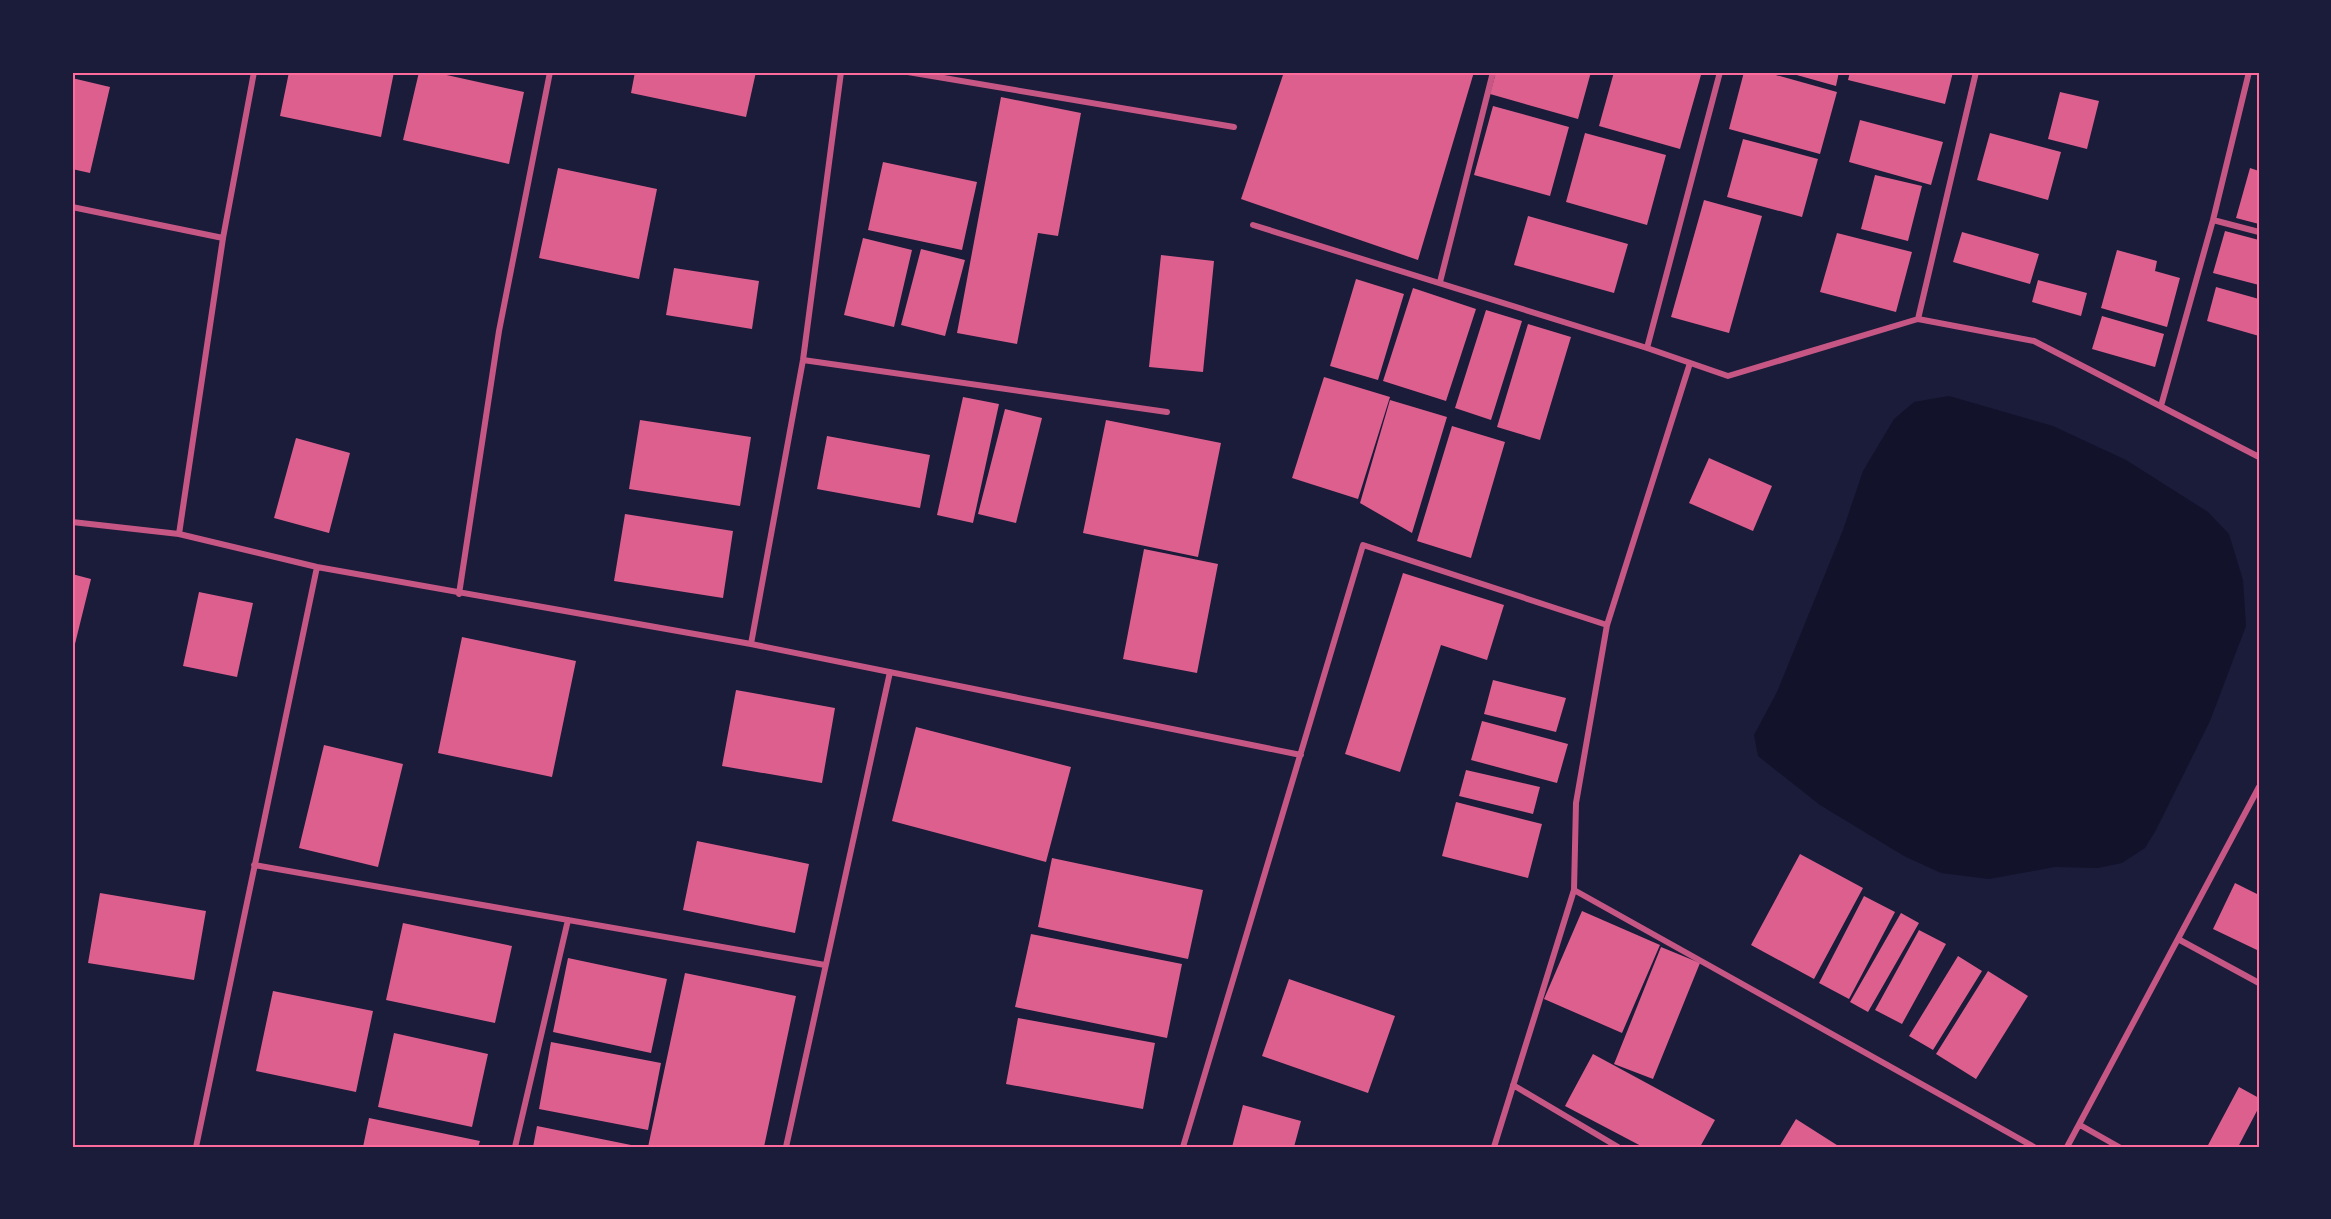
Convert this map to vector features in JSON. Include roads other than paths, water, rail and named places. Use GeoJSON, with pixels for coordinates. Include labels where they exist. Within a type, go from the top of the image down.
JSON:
{"type":"FeatureCollection","features":[{"type":"Feature","properties":{"kind":"street"},"geometry":{"type":"LineString","coordinates":[[179,534],[223,238],[254,72]]}},
{"type":"Feature","properties":{"kind":"street"},"geometry":{"type":"LineString","coordinates":[[459,594],[499,331],[550,72]]}},
{"type":"Feature","properties":{"kind":"street"},"geometry":{"type":"LineString","coordinates":[[751,644],[803,360],[841,72]]}},
{"type":"Feature","properties":{"kind":"street"},"geometry":{"type":"LineString","coordinates":[[908,72],[1234,127]]}},
{"type":"Feature","properties":{"kind":"street"},"geometry":{"type":"LineString","coordinates":[[1440,282],[1493,72]]}},
{"type":"Feature","properties":{"kind":"street"},"geometry":{"type":"LineString","coordinates":[[1647,348],[1720,72]]}},
{"type":"Feature","properties":{"kind":"street"},"geometry":{"type":"LineString","coordinates":[[1918,319],[1976,72]]}},
{"type":"Feature","properties":{"kind":"street"},"geometry":{"type":"LineString","coordinates":[[2161,406],[2213,220],[2249,72]]}},
{"type":"Feature","properties":{"kind":"street"},"geometry":{"type":"LineString","coordinates":[[72,207],[223,238]]}},
{"type":"Feature","properties":{"kind":"street"},"geometry":{"type":"LineString","coordinates":[[2213,220],[2259,232]]}},
{"type":"Feature","properties":{"kind":"street"},"geometry":{"type":"LineString","coordinates":[[1253,225],[1440,282],[1728,376],[1918,319],[2034,341],[2259,456]]}},
{"type":"Feature","properties":{"kind":"street"},"geometry":{"type":"LineString","coordinates":[[803,360],[1167,412]]}},
{"type":"Feature","properties":{"kind":"street"},"geometry":{"type":"LineString","coordinates":[[1494,1147],[1574,890],[1576,803],[1607,625],[1690,363]]}},
{"type":"Feature","properties":{"kind":"street"},"geometry":{"type":"LineString","coordinates":[[72,522],[179,534],[317,567],[751,644],[1301,755]]}},
{"type":"Feature","properties":{"kind":"street"},"geometry":{"type":"LineString","coordinates":[[1183,1147],[1363,545],[1607,625]]}},
{"type":"Feature","properties":{"kind":"street"},"geometry":{"type":"LineString","coordinates":[[196,1147],[317,567]]}},
{"type":"Feature","properties":{"kind":"street"},"geometry":{"type":"LineString","coordinates":[[786,1147],[890,672]]}},
{"type":"Feature","properties":{"kind":"street"},"geometry":{"type":"LineString","coordinates":[[2067,1147],[2259,787]]}},
{"type":"Feature","properties":{"kind":"street"},"geometry":{"type":"LineString","coordinates":[[254,865],[825,965]]}},
{"type":"Feature","properties":{"kind":"street"},"geometry":{"type":"LineString","coordinates":[[1574,890],[2034,1147]]}},
{"type":"Feature","properties":{"kind":"street"},"geometry":{"type":"LineString","coordinates":[[515,1147],[568,920]]}},
{"type":"Feature","properties":{"kind":"street"},"geometry":{"type":"LineString","coordinates":[[2178,939],[2259,983]]}},
{"type":"Feature","properties":{"kind":"street"},"geometry":{"type":"LineString","coordinates":[[1513,1085],[1618,1147]]}},
{"type":"Feature","properties":{"kind":"street"},"geometry":{"type":"LineString","coordinates":[[2080,1125],[2119,1147]]}}]}
